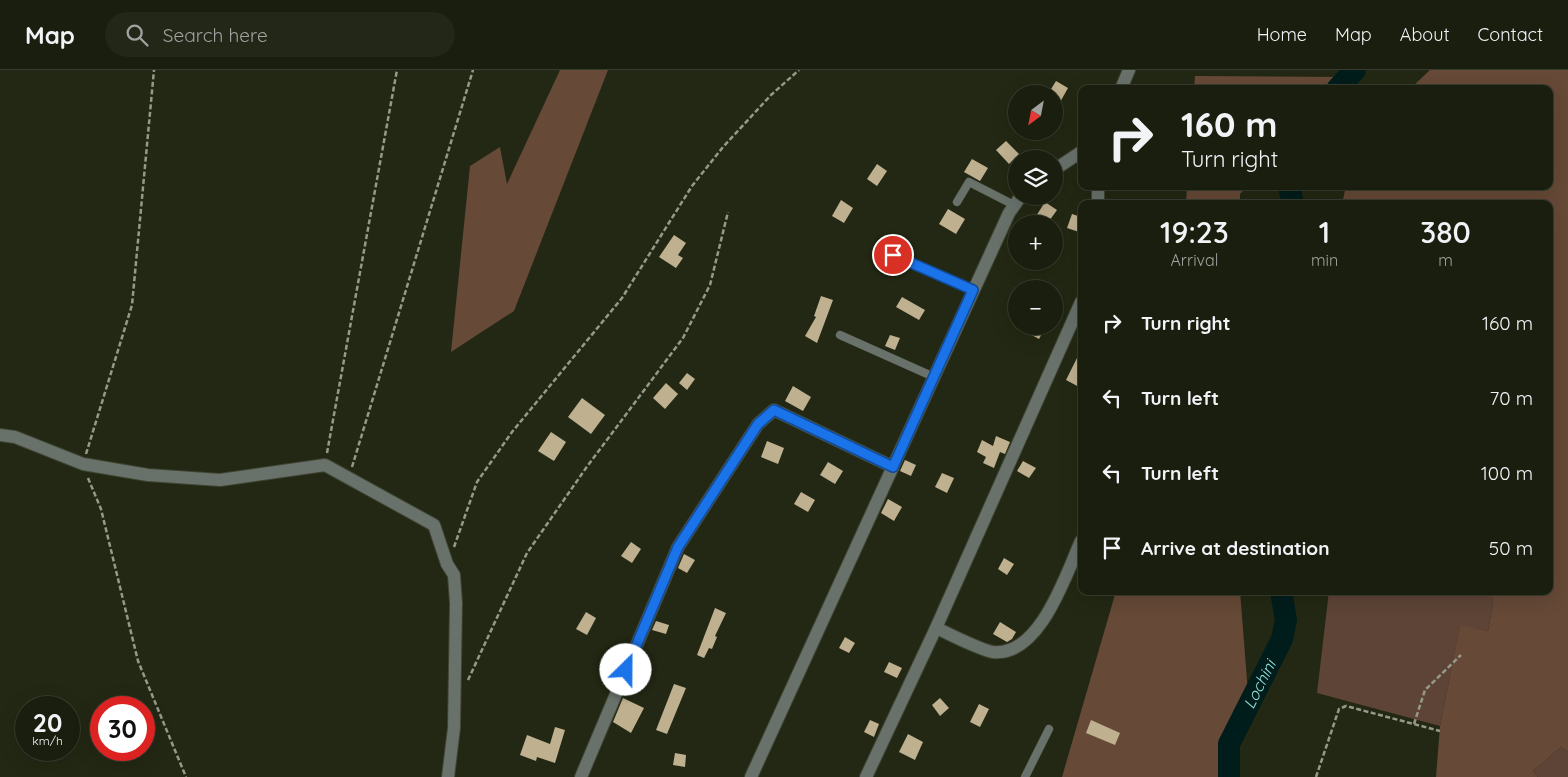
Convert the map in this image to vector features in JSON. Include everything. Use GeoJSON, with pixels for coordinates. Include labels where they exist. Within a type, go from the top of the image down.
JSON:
{"type":"FeatureCollection","features":[{"type":"Feature","properties":{"kind":"street"},"geometry":{"type":"LineString","coordinates":[[1122,85],[1128,70]]}},
{"type":"Feature","properties":{"kind":"street"},"geometry":{"type":"LineString","coordinates":[[1063,164],[1078,154]]}},
{"type":"Feature","properties":{"kind":"street"},"geometry":{"type":"LineString","coordinates":[[751,777],[973,290],[1016,205]]}},
{"type":"Feature","properties":{"kind":"street"},"geometry":{"type":"LineString","coordinates":[[866,777],[936,628],[1078,309]]}},
{"type":"Feature","properties":{"kind":"street"},"geometry":{"type":"LineString","coordinates":[[581,777],[678,547],[758,424],[774,410],[893,467]]}},
{"type":"Feature","properties":{"kind":"street"},"geometry":{"type":"LineString","coordinates":[[0,435],[15,438],[83,464],[148,475],[220,480],[325,465],[434,525],[447,564],[454,575],[456,603],[454,728],[448,777]]}},
{"type":"Feature","properties":{"kind":"street"},"geometry":{"type":"LineString","coordinates":[[936,628],[992,652],[1012,650],[1031,637],[1051,606],[1078,548]]}},
{"type":"Feature","properties":{"kind":"lane"},"geometry":{"type":"LineString","coordinates":[[957,202],[968,182],[1008,197]]}},
{"type":"Feature","properties":{"kind":"lane"},"geometry":{"type":"LineString","coordinates":[[893,255],[973,290]]}},
{"type":"Feature","properties":{"kind":"lane"},"geometry":{"type":"LineString","coordinates":[[840,335],[934,377]]}},
{"type":"Feature","properties":{"kind":"lane"},"geometry":{"type":"LineString","coordinates":[[1025,777],[1049,729]]}},
{"type":"Feature","properties":{"kind":"path"},"geometry":{"type":"LineString","coordinates":[[154,70],[132,305],[83,464],[101,509],[138,661],[186,777]]}},
{"type":"Feature","properties":{"kind":"path"},"geometry":{"type":"LineString","coordinates":[[325,465],[397,70]]}},
{"type":"Feature","properties":{"kind":"path"},"geometry":{"type":"LineString","coordinates":[[348,478],[473,70]]}},
{"type":"Feature","properties":{"kind":"path"},"geometry":{"type":"LineString","coordinates":[[447,564],[477,482],[512,432],[622,298],[692,186],[723,147],[771,95],[799,70]]}},
{"type":"Feature","properties":{"kind":"path"},"geometry":{"type":"LineString","coordinates":[[467,682],[527,553],[592,461],[684,338],[710,285],[728,212]]}},
{"type":"Feature","properties":{"kind":"path"},"geometry":{"type":"LineString","coordinates":[[1414,724],[1425,690],[1461,655]]}},
{"type":"Feature","properties":{"kind":"path"},"geometry":{"type":"LineString","coordinates":[[1316,777],[1339,709],[1346,706],[1440,731]]}},
{"type":"Feature","properties":{"kind":"shaded area"},"geometry":{"type":"Polygon","coordinates":[[[560,70],[608,70],[514,311],[451,352],[470,166],[500,147],[507,184],[560,70]]]}},
{"type":"Feature","properties":{"kind":"shaded area"},"geometry":{"type":"Polygon","coordinates":[[[1430,70],[1568,70],[1568,752],[1561,747],[1533,771],[1538,777],[1436,777],[1440,726],[1460,625],[1488,631],[1493,604],[1492,595],[1553,595],[1553,200],[1343,200],[1345,190],[1553,190],[1553,85],[1414,85],[1430,70]]]}},
{"type":"Feature","properties":{"kind":"shaded area"},"geometry":{"type":"Polygon","coordinates":[[[1195,76],[1343,77],[1336,85],[1194,85],[1195,76]]]}},
{"type":"Feature","properties":{"kind":"shaded area"},"geometry":{"type":"Polygon","coordinates":[[[1187,190],[1244,190],[1240,194],[1240,200],[1186,200],[1187,190]]]}},
{"type":"Feature","properties":{"kind":"shaded area"},"geometry":{"type":"Polygon","coordinates":[[[1115,595],[1240,595],[1248,693],[1222,744],[1219,777],[1062,777],[1115,595]]]}},
{"type":"Feature","properties":{"kind":"shaded area"},"geometry":{"type":"Polygon","coordinates":[[[1329,595],[1492,595],[1493,604],[1488,631],[1460,626],[1440,726],[1317,693],[1329,595]]]}},
{"type":"Feature","properties":{"kind":"shaded area"},"geometry":{"type":"Polygon","coordinates":[[[1561,747],[1568,752],[1568,777],[1538,777],[1533,771],[1561,747]]]}},
{"type":"Feature","properties":{"kind":"building"},"geometry":{"type":"Polygon","coordinates":[[[1056,81],[1063,85],[1062,85],[1054,85],[1056,81]]]}},
{"type":"Feature","properties":{"kind":"building"},"geometry":{"type":"Polygon","coordinates":[[[1063,85],[1068,88],[1063,97],[1063,85]]]}},
{"type":"Feature","properties":{"kind":"building"},"geometry":{"type":"Polygon","coordinates":[[[1006,141],[1015,150],[1008,150],[1008,163],[996,150],[1006,141]]]}},
{"type":"Feature","properties":{"kind":"building"},"geometry":{"type":"Polygon","coordinates":[[[972,159],[988,168],[980,181],[964,172],[972,159]]]}},
{"type":"Feature","properties":{"kind":"building"},"geometry":{"type":"Polygon","coordinates":[[[877,164],[887,171],[877,186],[867,179],[877,164]]]}},
{"type":"Feature","properties":{"kind":"building"},"geometry":{"type":"Polygon","coordinates":[[[841,200],[853,208],[844,223],[832,216],[841,200]]]}},
{"type":"Feature","properties":{"kind":"building"},"geometry":{"type":"Polygon","coordinates":[[[1043,205],[1050,205],[1057,210],[1053,215],[1037,215],[1043,205]]]}},
{"type":"Feature","properties":{"kind":"building"},"geometry":{"type":"Polygon","coordinates":[[[948,209],[965,219],[956,234],[939,224],[948,209]]]}},
{"type":"Feature","properties":{"kind":"building"},"geometry":{"type":"Polygon","coordinates":[[[1072,214],[1078,216],[1078,232],[1067,228],[1072,214]]]}},
{"type":"Feature","properties":{"kind":"building"},"geometry":{"type":"Polygon","coordinates":[[[674,235],[686,243],[678,255],[683,258],[676,268],[659,257],[674,235]]]}},
{"type":"Feature","properties":{"kind":"building"},"geometry":{"type":"Polygon","coordinates":[[[821,296],[833,300],[817,343],[805,336],[816,317],[814,316],[821,296]]]}},
{"type":"Feature","properties":{"kind":"building"},"geometry":{"type":"Polygon","coordinates":[[[902,297],[925,310],[919,320],[896,307],[902,297]]]}},
{"type":"Feature","properties":{"kind":"building"},"geometry":{"type":"Polygon","coordinates":[[[890,335],[900,338],[895,350],[885,346],[890,335]]]}},
{"type":"Feature","properties":{"kind":"building"},"geometry":{"type":"Polygon","coordinates":[[[1032,335],[1041,335],[1039,339],[1032,335]]]}},
{"type":"Feature","properties":{"kind":"building"},"geometry":{"type":"Polygon","coordinates":[[[1078,356],[1078,386],[1066,380],[1078,356]]]}},
{"type":"Feature","properties":{"kind":"building"},"geometry":{"type":"Polygon","coordinates":[[[687,373],[695,379],[687,390],[679,383],[687,373]]]}},
{"type":"Feature","properties":{"kind":"building"},"geometry":{"type":"Polygon","coordinates":[[[666,383],[678,394],[665,409],[653,398],[666,383]]]}},
{"type":"Feature","properties":{"kind":"building"},"geometry":{"type":"Polygon","coordinates":[[[793,386],[811,397],[803,411],[785,401],[793,386]]]}},
{"type":"Feature","properties":{"kind":"building"},"geometry":{"type":"Polygon","coordinates":[[[582,398],[605,415],[591,434],[568,417],[582,398]]]}},
{"type":"Feature","properties":{"kind":"building"},"geometry":{"type":"Polygon","coordinates":[[[551,432],[566,442],[554,461],[538,451],[551,432]]]}},
{"type":"Feature","properties":{"kind":"building"},"geometry":{"type":"Polygon","coordinates":[[[996,436],[1010,442],[1005,454],[1000,452],[994,468],[983,463],[986,457],[977,452],[982,440],[993,446],[996,436]]]}},
{"type":"Feature","properties":{"kind":"building"},"geometry":{"type":"Polygon","coordinates":[[[767,441],[784,448],[778,464],[761,457],[767,441]]]}},
{"type":"Feature","properties":{"kind":"building"},"geometry":{"type":"Polygon","coordinates":[[[905,460],[916,465],[911,476],[900,471],[905,460]]]}},
{"type":"Feature","properties":{"kind":"building"},"geometry":{"type":"Polygon","coordinates":[[[1023,461],[1036,468],[1029,478],[1017,471],[1023,461]]]}},
{"type":"Feature","properties":{"kind":"building"},"geometry":{"type":"Polygon","coordinates":[[[828,462],[843,471],[835,484],[820,475],[828,462]]]}},
{"type":"Feature","properties":{"kind":"building"},"geometry":{"type":"Polygon","coordinates":[[[942,473],[954,478],[947,493],[935,487],[942,473]]]}},
{"type":"Feature","properties":{"kind":"building"},"geometry":{"type":"Polygon","coordinates":[[[801,492],[815,500],[808,512],[794,504],[801,492]]]}},
{"type":"Feature","properties":{"kind":"building"},"geometry":{"type":"Polygon","coordinates":[[[888,499],[902,507],[894,521],[881,513],[888,499]]]}},
{"type":"Feature","properties":{"kind":"building"},"geometry":{"type":"Polygon","coordinates":[[[631,542],[641,549],[632,563],[621,556],[631,542]]]}},
{"type":"Feature","properties":{"kind":"building"},"geometry":{"type":"Polygon","coordinates":[[[684,554],[695,560],[687,573],[678,568],[684,554]]]}},
{"type":"Feature","properties":{"kind":"building"},"geometry":{"type":"Polygon","coordinates":[[[1004,558],[1014,564],[1007,575],[998,569],[1004,558]]]}},
{"type":"Feature","properties":{"kind":"building"},"geometry":{"type":"Polygon","coordinates":[[[715,608],[726,613],[715,636],[717,637],[712,649],[709,648],[704,658],[697,655],[715,608]]]}},
{"type":"Feature","properties":{"kind":"building"},"geometry":{"type":"Polygon","coordinates":[[[586,612],[596,618],[587,635],[576,629],[586,612]]]}},
{"type":"Feature","properties":{"kind":"building"},"geometry":{"type":"Polygon","coordinates":[[[656,621],[669,625],[666,634],[652,630],[656,621]]]}},
{"type":"Feature","properties":{"kind":"building"},"geometry":{"type":"Polygon","coordinates":[[[1000,622],[1016,632],[1012,639],[1007,642],[993,634],[1000,622]]]}},
{"type":"Feature","properties":{"kind":"building"},"geometry":{"type":"Polygon","coordinates":[[[845,637],[855,643],[849,653],[839,648],[845,637]]]}},
{"type":"Feature","properties":{"kind":"building"},"geometry":{"type":"Polygon","coordinates":[[[889,662],[902,668],[897,678],[884,672],[889,662]]]}},
{"type":"Feature","properties":{"kind":"building"},"geometry":{"type":"Polygon","coordinates":[[[674,684],[686,688],[667,734],[656,730],[674,684]]]}},
{"type":"Feature","properties":{"kind":"building"},"geometry":{"type":"Polygon","coordinates":[[[623,698],[644,708],[631,733],[613,722],[623,698]]]}},
{"type":"Feature","properties":{"kind":"building"},"geometry":{"type":"Polygon","coordinates":[[[940,698],[949,708],[940,716],[932,705],[940,698]]]}},
{"type":"Feature","properties":{"kind":"building"},"geometry":{"type":"Polygon","coordinates":[[[979,704],[989,709],[980,727],[970,722],[979,704]]]}},
{"type":"Feature","properties":{"kind":"building"},"geometry":{"type":"Polygon","coordinates":[[[870,720],[879,724],[874,737],[864,732],[870,720]]]}},
{"type":"Feature","properties":{"kind":"building"},"geometry":{"type":"Polygon","coordinates":[[[1091,720],[1120,733],[1115,745],[1086,733],[1091,720]]]}},
{"type":"Feature","properties":{"kind":"building"},"geometry":{"type":"Polygon","coordinates":[[[555,727],[565,730],[555,763],[537,757],[536,761],[520,755],[527,735],[550,744],[555,727]]]}},
{"type":"Feature","properties":{"kind":"building"},"geometry":{"type":"Polygon","coordinates":[[[908,734],[923,742],[915,760],[899,752],[908,734]]]}},
{"type":"Feature","properties":{"kind":"building"},"geometry":{"type":"Polygon","coordinates":[[[675,753],[686,755],[685,767],[673,765],[675,753]]]}},
{"type":"Feature","properties":{"kind":"waterway","name":"Lochini"},"geometry":{"type":"LineString","coordinates":[[1341,85],[1355,70]]}},
{"type":"Feature","properties":{"kind":"waterway","name":"Lochini"},"geometry":{"type":"LineString","coordinates":[[1290,190],[1292,200]]}},
{"type":"Feature","properties":{"kind":"waterway","name":"Lochini"},"geometry":{"type":"LineString","coordinates":[[1229,777],[1229,744],[1282,639],[1286,620],[1282,595]]}},
{"type":"Feature","properties":{"kind":"route"},"geometry":{"type":"LineString","coordinates":[[626,670],[678,547],[758,424],[774,410],[893,467],[973,290],[893,255]]}}]}
